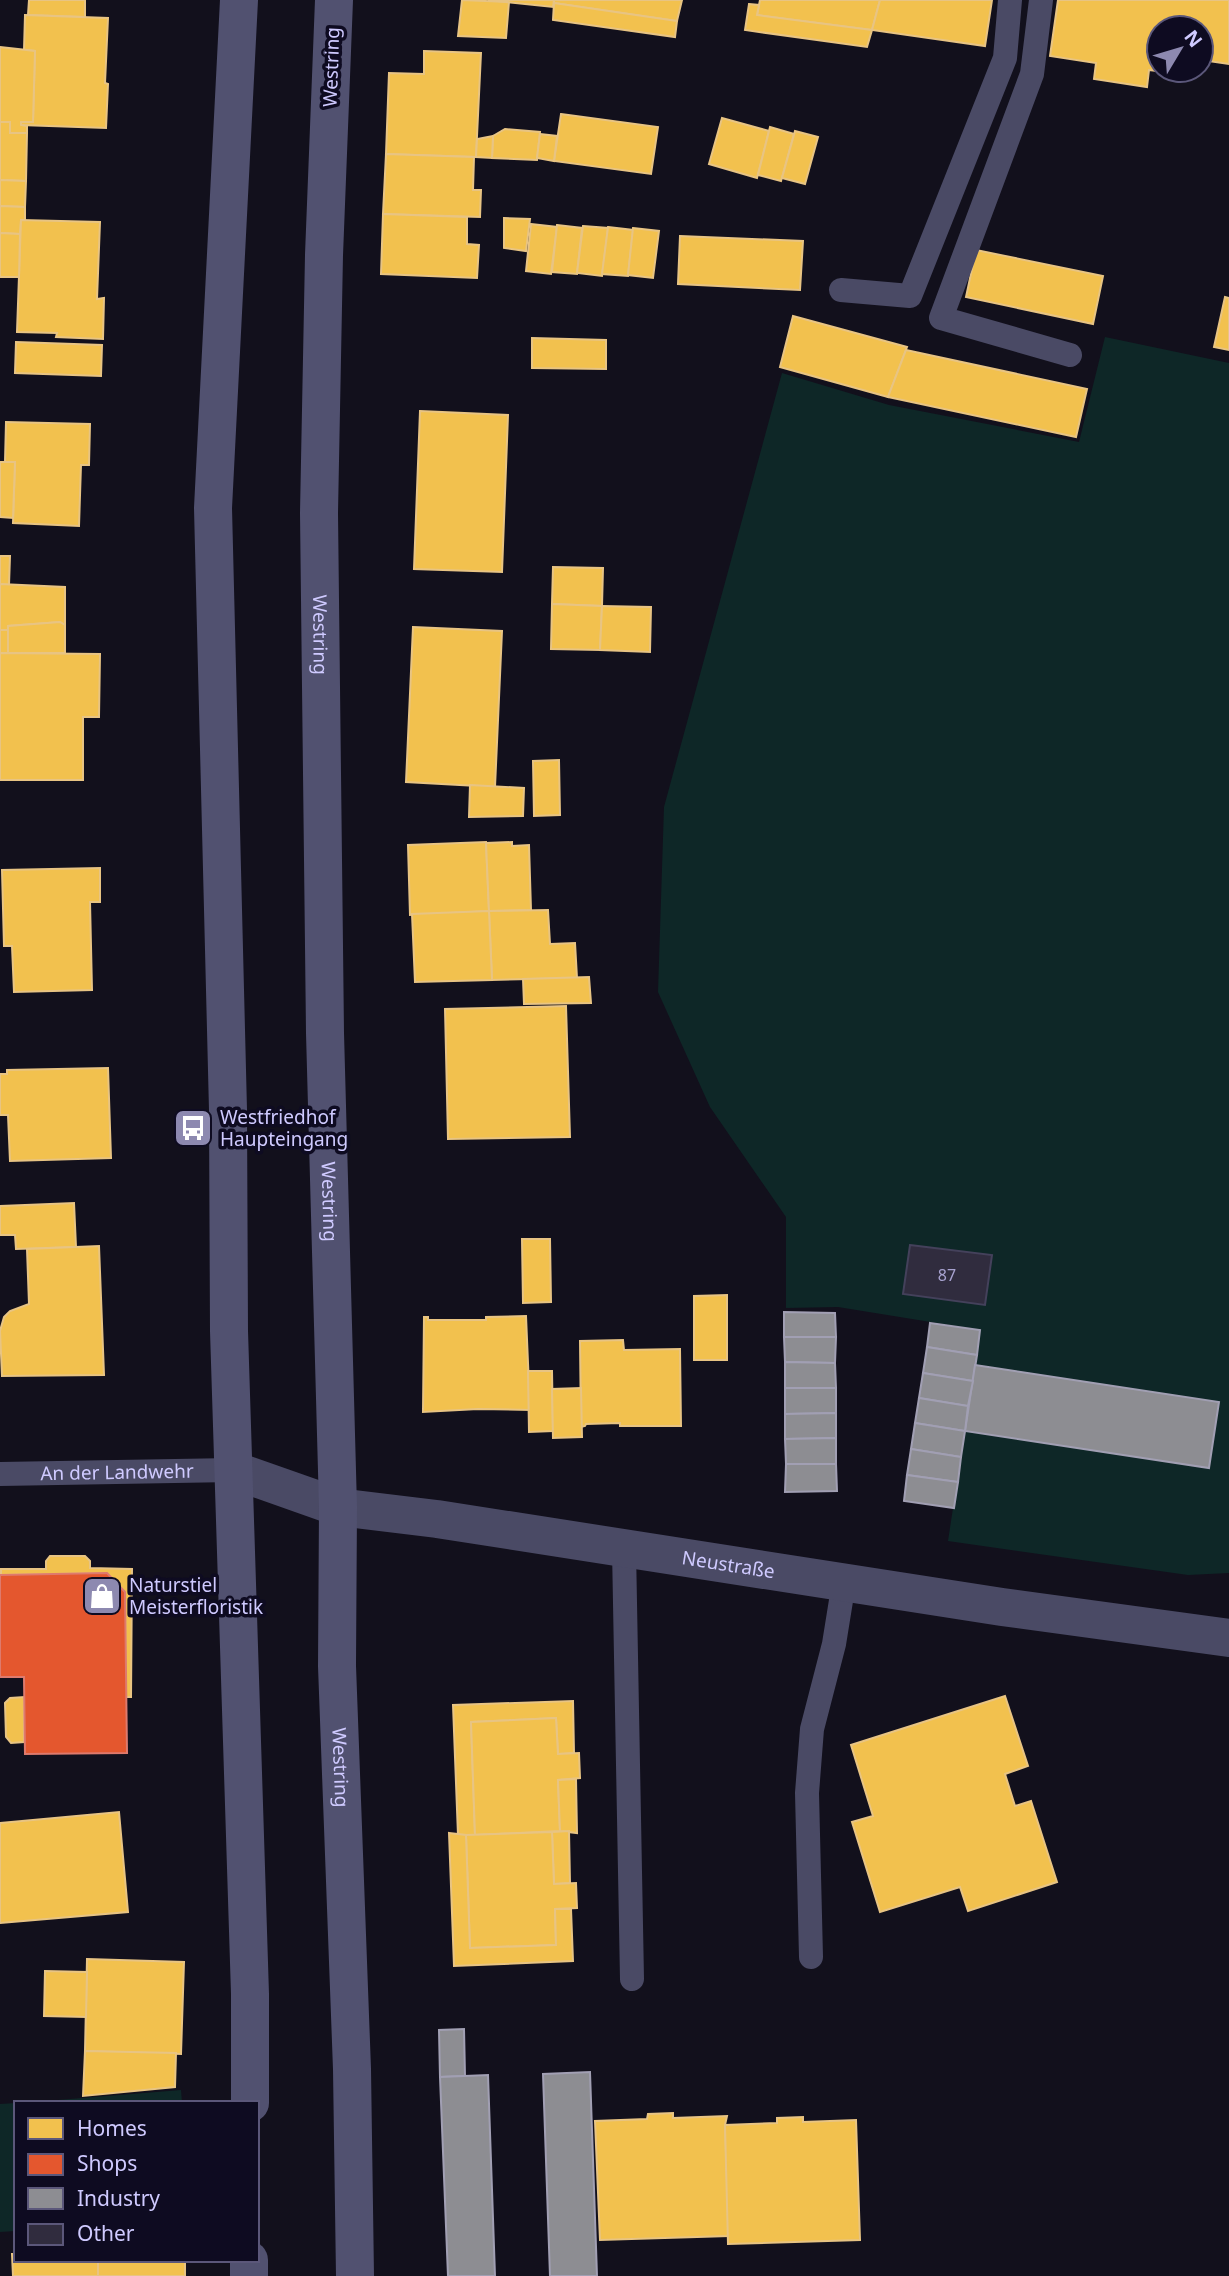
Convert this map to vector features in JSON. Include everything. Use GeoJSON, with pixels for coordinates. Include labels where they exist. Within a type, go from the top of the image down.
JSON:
{"type":"FeatureCollection","features":[{"type":"Feature","properties":{"kind":"main road"},"geometry":{"type":"LineString","coordinates":[[239,0],[213,508],[225,967],[233,1469],[250,1994],[250,2101]]}},
{"type":"Feature","properties":{"kind":"main road","name":"Westring"},"geometry":{"type":"LineString","coordinates":[[334,0],[324,255],[319,513],[326,1033],[338,1507],[337,1666],[352,2068],[355,2276]]}},
{"type":"Feature","properties":{"kind":"street","name":"Neustraße"},"geometry":{"type":"LineString","coordinates":[[233,1469],[338,1507],[437,1519],[1002,1607],[1229,1638]]}},
{"type":"Feature","properties":{"kind":"lane"},"geometry":{"type":"LineString","coordinates":[[841,290],[910,296],[1005,58],[1010,0]]}},
{"type":"Feature","properties":{"kind":"lane"},"geometry":{"type":"LineString","coordinates":[[1041,0],[1032,74],[941,318],[1070,355]]}},
{"type":"Feature","properties":{"kind":"lane","name":"An der Landwehr"},"geometry":{"type":"LineString","coordinates":[[0,1474],[233,1469]]}},
{"type":"Feature","properties":{"kind":"lane"},"geometry":{"type":"LineString","coordinates":[[624,1549],[632,1979]]}},
{"type":"Feature","properties":{"kind":"lane"},"geometry":{"type":"LineString","coordinates":[[811,1957],[808,1780],[812,1729],[834,1644],[844,1582]]}},
{"type":"Feature","properties":{"kind":"green space"},"geometry":{"type":"Polygon","coordinates":[[[1105,337],[1229,363],[1229,1573],[1188,1575],[948,1541],[980,1330],[838,1307],[786,1308],[786,1217],[710,1107],[658,992],[664,807],[782,373],[889,405],[1079,442],[1105,337]]]}},
{"type":"Feature","properties":{"kind":"green space"},"geometry":{"type":"Polygon","coordinates":[[[181,2090],[182,2101],[46,2101],[181,2090]]]}},
{"type":"Feature","properties":{"kind":"green space"},"geometry":{"type":"Polygon","coordinates":[[[14,2103],[14,2231],[0,2232],[0,2104],[14,2103]]]}},
{"type":"Feature","properties":{"kind":"building: Homes"},"geometry":{"type":"Polygon","coordinates":[[[29,0],[85,0],[85,17],[28,15],[29,0]]]}},
{"type":"Feature","properties":{"kind":"building: Homes"},"geometry":{"type":"Polygon","coordinates":[[[462,0],[509,2],[506,38],[458,36],[462,0]]]}},
{"type":"Feature","properties":{"kind":"building: Homes"},"geometry":{"type":"Polygon","coordinates":[[[488,0],[554,0],[553,7],[488,0]]]}},
{"type":"Feature","properties":{"kind":"building: Homes"},"geometry":{"type":"Polygon","coordinates":[[[554,0],[682,0],[677,21],[554,3],[554,0]]]}},
{"type":"Feature","properties":{"kind":"building: Homes"},"geometry":{"type":"Polygon","coordinates":[[[760,0],[880,0],[872,30],[757,15],[760,0]]]}},
{"type":"Feature","properties":{"kind":"building: Homes"},"geometry":{"type":"Polygon","coordinates":[[[880,0],[992,0],[985,46],[872,30],[880,0]]]}},
{"type":"Feature","properties":{"kind":"building: Homes"},"geometry":{"type":"Polygon","coordinates":[[[1058,0],[1229,0],[1229,64],[1215,62],[1215,14],[1145,14],[1147,87],[1094,79],[1096,63],[1050,56],[1058,0]]]}},
{"type":"Feature","properties":{"kind":"building: Homes"},"geometry":{"type":"Polygon","coordinates":[[[554,3],[677,21],[675,37],[553,20],[554,3]]]}},
{"type":"Feature","properties":{"kind":"building: Homes"},"geometry":{"type":"Polygon","coordinates":[[[749,4],[759,5],[757,15],[872,30],[867,47],[745,30],[749,4]]]}},
{"type":"Feature","properties":{"kind":"building: Homes"},"geometry":{"type":"Polygon","coordinates":[[[25,15],[108,18],[106,128],[21,125],[21,122],[33,122],[35,51],[24,50],[25,15]]]}},
{"type":"Feature","properties":{"kind":"building: Homes"},"geometry":{"type":"Polygon","coordinates":[[[0,47],[35,51],[33,122],[21,122],[21,125],[27,126],[27,133],[10,133],[10,122],[0,122],[0,47]]]}},
{"type":"Feature","properties":{"kind":"building: Homes"},"geometry":{"type":"Polygon","coordinates":[[[424,51],[481,53],[476,157],[386,154],[389,73],[424,74],[424,51]]]}},
{"type":"Feature","properties":{"kind":"building: Homes"},"geometry":{"type":"Polygon","coordinates":[[[561,114],[658,127],[651,174],[554,161],[561,114]]]}},
{"type":"Feature","properties":{"kind":"building: Homes"},"geometry":{"type":"Polygon","coordinates":[[[722,118],[769,131],[757,178],[709,164],[722,118]]]}},
{"type":"Feature","properties":{"kind":"building: Homes"},"geometry":{"type":"Polygon","coordinates":[[[0,122],[10,122],[10,133],[27,133],[26,181],[0,180],[0,122]]]}},
{"type":"Feature","properties":{"kind":"building: Homes"},"geometry":{"type":"Polygon","coordinates":[[[770,127],[794,134],[781,181],[758,175],[770,127]]]}},
{"type":"Feature","properties":{"kind":"building: Homes"},"geometry":{"type":"Polygon","coordinates":[[[505,129],[540,132],[537,160],[492,158],[493,136],[505,129]]]}},
{"type":"Feature","properties":{"kind":"building: Homes"},"geometry":{"type":"Polygon","coordinates":[[[795,131],[818,137],[805,184],[782,178],[795,131]]]}},
{"type":"Feature","properties":{"kind":"building: Homes"},"geometry":{"type":"Polygon","coordinates":[[[540,134],[557,136],[554,161],[537,158],[540,134]]]}},
{"type":"Feature","properties":{"kind":"building: Homes"},"geometry":{"type":"Polygon","coordinates":[[[493,136],[492,158],[476,157],[477,139],[493,136]]]}},
{"type":"Feature","properties":{"kind":"building: Homes"},"geometry":{"type":"Polygon","coordinates":[[[386,154],[474,157],[473,190],[481,190],[480,217],[383,214],[386,154]]]}},
{"type":"Feature","properties":{"kind":"building: Homes"},"geometry":{"type":"Polygon","coordinates":[[[0,180],[26,181],[25,207],[0,206],[0,180]]]}},
{"type":"Feature","properties":{"kind":"building: Homes"},"geometry":{"type":"Polygon","coordinates":[[[0,206],[25,207],[25,220],[21,220],[20,234],[0,233],[0,206]]]}},
{"type":"Feature","properties":{"kind":"building: Homes"},"geometry":{"type":"Polygon","coordinates":[[[383,214],[467,217],[467,244],[479,245],[477,278],[381,274],[383,214]]]}},
{"type":"Feature","properties":{"kind":"building: Homes"},"geometry":{"type":"Polygon","coordinates":[[[504,218],[530,219],[526,251],[504,248],[504,218]]]}},
{"type":"Feature","properties":{"kind":"building: Homes"},"geometry":{"type":"Polygon","coordinates":[[[21,220],[100,222],[97,299],[104,298],[103,339],[56,337],[57,333],[17,332],[21,220]]]}},
{"type":"Feature","properties":{"kind":"building: Homes"},"geometry":{"type":"Polygon","coordinates":[[[531,224],[557,227],[551,274],[526,271],[531,224]]]}},
{"type":"Feature","properties":{"kind":"building: Homes"},"geometry":{"type":"Polygon","coordinates":[[[557,225],[582,228],[577,274],[552,272],[557,225]]]}},
{"type":"Feature","properties":{"kind":"building: Homes"},"geometry":{"type":"Polygon","coordinates":[[[583,226],[608,228],[602,276],[577,273],[583,226]]]}},
{"type":"Feature","properties":{"kind":"building: Homes"},"geometry":{"type":"Polygon","coordinates":[[[608,227],[633,230],[628,276],[602,274],[608,227]]]}},
{"type":"Feature","properties":{"kind":"building: Homes"},"geometry":{"type":"Polygon","coordinates":[[[633,228],[659,231],[653,278],[628,275],[633,228]]]}},
{"type":"Feature","properties":{"kind":"building: Homes"},"geometry":{"type":"Polygon","coordinates":[[[0,233],[20,234],[19,277],[0,277],[0,233]]]}},
{"type":"Feature","properties":{"kind":"building: Homes"},"geometry":{"type":"Polygon","coordinates":[[[680,236],[803,241],[800,290],[678,284],[680,236]]]}},
{"type":"Feature","properties":{"kind":"building: Homes"},"geometry":{"type":"Polygon","coordinates":[[[976,250],[1103,276],[1093,324],[966,297],[976,250]]]}},
{"type":"Feature","properties":{"kind":"building: Homes"},"geometry":{"type":"Polygon","coordinates":[[[1225,297],[1229,298],[1229,350],[1214,347],[1225,297]]]}},
{"type":"Feature","properties":{"kind":"building: Homes"},"geometry":{"type":"Polygon","coordinates":[[[793,316],[907,347],[888,397],[780,367],[793,316]]]}},
{"type":"Feature","properties":{"kind":"building: Homes"},"geometry":{"type":"Polygon","coordinates":[[[532,338],[606,340],[606,369],[532,368],[532,338]]]}},
{"type":"Feature","properties":{"kind":"building: Homes"},"geometry":{"type":"Polygon","coordinates":[[[16,342],[102,345],[101,376],[15,373],[16,342]]]}},
{"type":"Feature","properties":{"kind":"building: Homes"},"geometry":{"type":"Polygon","coordinates":[[[906,350],[1087,389],[1076,437],[888,397],[906,350]]]}},
{"type":"Feature","properties":{"kind":"building: Homes"},"geometry":{"type":"Polygon","coordinates":[[[420,411],[508,415],[502,572],[414,569],[420,411]]]}},
{"type":"Feature","properties":{"kind":"building: Homes"},"geometry":{"type":"Polygon","coordinates":[[[6,422],[90,424],[89,465],[81,465],[79,526],[13,523],[15,462],[5,462],[6,422]]]}},
{"type":"Feature","properties":{"kind":"building: Homes"},"geometry":{"type":"Polygon","coordinates":[[[0,462],[15,462],[13,518],[0,517],[0,462]]]}},
{"type":"Feature","properties":{"kind":"building: Homes"},"geometry":{"type":"Polygon","coordinates":[[[0,556],[10,556],[9,585],[0,584],[0,556]]]}},
{"type":"Feature","properties":{"kind":"building: Homes"},"geometry":{"type":"Polygon","coordinates":[[[553,567],[603,568],[602,606],[552,604],[553,567]]]}},
{"type":"Feature","properties":{"kind":"building: Homes"},"geometry":{"type":"Polygon","coordinates":[[[0,584],[65,587],[65,625],[60,622],[8,626],[8,630],[0,630],[0,584]]]}},
{"type":"Feature","properties":{"kind":"building: Homes"},"geometry":{"type":"Polygon","coordinates":[[[552,604],[602,606],[600,650],[551,649],[552,604]]]}},
{"type":"Feature","properties":{"kind":"building: Homes"},"geometry":{"type":"Polygon","coordinates":[[[602,606],[651,607],[650,652],[600,650],[602,606]]]}},
{"type":"Feature","properties":{"kind":"building: Homes"},"geometry":{"type":"Polygon","coordinates":[[[60,622],[65,625],[65,653],[8,653],[8,626],[60,622]]]}},
{"type":"Feature","properties":{"kind":"building: Homes"},"geometry":{"type":"Polygon","coordinates":[[[413,627],[502,631],[495,787],[406,782],[413,627]]]}},
{"type":"Feature","properties":{"kind":"building: Homes"},"geometry":{"type":"Polygon","coordinates":[[[0,630],[8,630],[8,653],[0,653],[0,630]]]}},
{"type":"Feature","properties":{"kind":"building: Homes"},"geometry":{"type":"Polygon","coordinates":[[[0,653],[100,654],[99,717],[83,717],[83,780],[0,780],[0,653]]]}},
{"type":"Feature","properties":{"kind":"building: Homes"},"geometry":{"type":"Polygon","coordinates":[[[559,760],[560,815],[534,816],[533,761],[559,760]]]}},
{"type":"Feature","properties":{"kind":"building: Homes"},"geometry":{"type":"Polygon","coordinates":[[[470,785],[524,788],[523,816],[469,817],[470,785]]]}},
{"type":"Feature","properties":{"kind":"building: Homes"},"geometry":{"type":"Polygon","coordinates":[[[486,842],[489,911],[410,915],[408,845],[486,842]]]}},
{"type":"Feature","properties":{"kind":"building: Homes"},"geometry":{"type":"Polygon","coordinates":[[[512,842],[512,846],[529,845],[531,910],[489,911],[486,843],[512,842]]]}},
{"type":"Feature","properties":{"kind":"building: Homes"},"geometry":{"type":"Polygon","coordinates":[[[100,868],[100,902],[90,902],[92,990],[14,992],[12,946],[4,946],[2,870],[100,868]]]}},
{"type":"Feature","properties":{"kind":"building: Homes"},"geometry":{"type":"Polygon","coordinates":[[[548,910],[550,944],[575,943],[577,978],[492,980],[489,911],[548,910]]]}},
{"type":"Feature","properties":{"kind":"building: Homes"},"geometry":{"type":"Polygon","coordinates":[[[489,911],[492,980],[415,982],[412,914],[489,911]]]}},
{"type":"Feature","properties":{"kind":"building: Homes"},"geometry":{"type":"Polygon","coordinates":[[[589,977],[591,1003],[524,1004],[523,979],[589,977]]]}},
{"type":"Feature","properties":{"kind":"building: Homes"},"geometry":{"type":"Polygon","coordinates":[[[566,1006],[570,1137],[448,1139],[445,1009],[566,1006]]]}},
{"type":"Feature","properties":{"kind":"building: Homes"},"geometry":{"type":"Polygon","coordinates":[[[108,1068],[111,1158],[10,1161],[8,1115],[0,1115],[0,1074],[7,1074],[7,1070],[108,1068]]]}},
{"type":"Feature","properties":{"kind":"building: Homes"},"geometry":{"type":"Polygon","coordinates":[[[74,1203],[76,1247],[16,1249],[15,1235],[0,1235],[0,1206],[74,1203]]]}},
{"type":"Feature","properties":{"kind":"building: Homes"},"geometry":{"type":"Polygon","coordinates":[[[522,1239],[550,1239],[551,1302],[523,1303],[522,1239]]]}},
{"type":"Feature","properties":{"kind":"building: Homes"},"geometry":{"type":"Polygon","coordinates":[[[99,1246],[104,1375],[2,1376],[0,1331],[4,1317],[10,1311],[29,1304],[27,1249],[99,1246]]]}},
{"type":"Feature","properties":{"kind":"building: Homes"},"geometry":{"type":"Polygon","coordinates":[[[727,1295],[727,1360],[694,1360],[694,1296],[727,1295]]]}},
{"type":"Feature","properties":{"kind":"building: Homes"},"geometry":{"type":"Polygon","coordinates":[[[526,1316],[530,1410],[423,1412],[424,1317],[428,1317],[428,1320],[486,1320],[486,1317],[526,1316]]]}},
{"type":"Feature","properties":{"kind":"building: Homes"},"geometry":{"type":"Polygon","coordinates":[[[623,1340],[624,1350],[680,1349],[681,1426],[620,1426],[620,1423],[586,1424],[581,1427],[580,1341],[623,1340]]]}},
{"type":"Feature","properties":{"kind":"building: Homes"},"geometry":{"type":"Polygon","coordinates":[[[528,1371],[552,1371],[553,1431],[529,1432],[528,1371]]]}},
{"type":"Feature","properties":{"kind":"building: Homes"},"geometry":{"type":"Polygon","coordinates":[[[581,1388],[582,1437],[553,1438],[552,1389],[581,1388]]]}},
{"type":"Feature","properties":{"kind":"building: Homes"},"geometry":{"type":"Polygon","coordinates":[[[50,1556],[85,1556],[90,1561],[90,1568],[132,1569],[131,1697],[126,1697],[125,1592],[107,1573],[1,1575],[1,1569],[46,1569],[46,1561],[50,1556]]]}},
{"type":"Feature","properties":{"kind":"building: Homes"},"geometry":{"type":"Polygon","coordinates":[[[1005,1696],[1028,1766],[1005,1774],[1015,1806],[1031,1801],[1057,1882],[968,1911],[960,1887],[880,1912],[852,1822],[873,1816],[851,1745],[1005,1696]]]}},
{"type":"Feature","properties":{"kind":"building: Homes"},"geometry":{"type":"Polygon","coordinates":[[[24,1697],[24,1742],[11,1743],[6,1737],[5,1703],[10,1698],[24,1697]]]}},
{"type":"Feature","properties":{"kind":"building: Homes"},"geometry":{"type":"Polygon","coordinates":[[[573,1701],[574,1753],[558,1754],[556,1718],[471,1722],[475,1835],[458,1835],[453,1705],[573,1701]]]}},
{"type":"Feature","properties":{"kind":"building: Homes"},"geometry":{"type":"Polygon","coordinates":[[[556,1718],[558,1754],[579,1753],[580,1778],[558,1780],[560,1831],[475,1835],[471,1722],[556,1718]]]}},
{"type":"Feature","properties":{"kind":"building: Homes"},"geometry":{"type":"Polygon","coordinates":[[[576,1779],[577,1833],[560,1831],[558,1780],[576,1779]]]}},
{"type":"Feature","properties":{"kind":"building: Homes"},"geometry":{"type":"Polygon","coordinates":[[[119,1812],[128,1912],[0,1923],[0,1823],[119,1812]]]}},
{"type":"Feature","properties":{"kind":"building: Homes"},"geometry":{"type":"Polygon","coordinates":[[[569,1831],[570,1883],[554,1884],[552,1832],[569,1831]]]}},
{"type":"Feature","properties":{"kind":"building: Homes"},"geometry":{"type":"Polygon","coordinates":[[[552,1832],[554,1884],[576,1883],[577,1908],[555,1909],[556,1945],[470,1948],[466,1835],[552,1832]]]}},
{"type":"Feature","properties":{"kind":"building: Homes"},"geometry":{"type":"Polygon","coordinates":[[[449,1833],[466,1835],[470,1948],[556,1945],[555,1909],[571,1909],[573,1961],[454,1966],[449,1833]]]}},
{"type":"Feature","properties":{"kind":"building: Homes"},"geometry":{"type":"Polygon","coordinates":[[[87,1959],[184,1962],[181,2054],[85,2051],[87,1959]]]}},
{"type":"Feature","properties":{"kind":"building: Homes"},"geometry":{"type":"Polygon","coordinates":[[[45,1971],[87,1972],[86,2017],[44,2016],[45,1971]]]}},
{"type":"Feature","properties":{"kind":"building: Homes"},"geometry":{"type":"Polygon","coordinates":[[[85,2051],[176,2053],[175,2087],[83,2096],[85,2051]]]}},
{"type":"Feature","properties":{"kind":"building: Homes"},"geometry":{"type":"Polygon","coordinates":[[[673,2113],[673,2118],[727,2116],[725,2125],[729,2236],[600,2240],[595,2121],[647,2119],[648,2114],[673,2113]]]}},
{"type":"Feature","properties":{"kind":"building: Homes"},"geometry":{"type":"Polygon","coordinates":[[[803,2117],[803,2122],[856,2120],[860,2240],[728,2244],[725,2125],[777,2123],[777,2118],[803,2117]]]}},
{"type":"Feature","properties":{"kind":"building: Homes"},"geometry":{"type":"Polygon","coordinates":[[[12,2254],[14,2262],[98,2262],[98,2276],[13,2276],[12,2254]]]}},
{"type":"Feature","properties":{"kind":"building: Homes"},"geometry":{"type":"Polygon","coordinates":[[[98,2262],[185,2262],[185,2276],[98,2276],[98,2262]]]}},
{"type":"Feature","properties":{"kind":"building: Shops"},"geometry":{"type":"Polygon","coordinates":[[[107,1573],[125,1592],[127,1753],[25,1754],[24,1677],[0,1677],[0,1575],[107,1573]]]}},
{"type":"Feature","properties":{"kind":"building: Industry"},"geometry":{"type":"Polygon","coordinates":[[[784,1312],[835,1313],[836,1337],[784,1337],[784,1312]]]}},
{"type":"Feature","properties":{"kind":"building: Industry"},"geometry":{"type":"Polygon","coordinates":[[[930,1323],[980,1330],[977,1355],[927,1347],[930,1323]]]}},
{"type":"Feature","properties":{"kind":"building: Industry"},"geometry":{"type":"Polygon","coordinates":[[[784,1337],[836,1337],[835,1363],[785,1362],[784,1337]]]}},
{"type":"Feature","properties":{"kind":"building: Industry"},"geometry":{"type":"Polygon","coordinates":[[[927,1347],[977,1355],[973,1381],[923,1373],[927,1347]]]}},
{"type":"Feature","properties":{"kind":"building: Industry"},"geometry":{"type":"Polygon","coordinates":[[[785,1362],[835,1363],[836,1388],[785,1388],[785,1362]]]}},
{"type":"Feature","properties":{"kind":"building: Industry"},"geometry":{"type":"Polygon","coordinates":[[[975,1365],[1219,1402],[1209,1468],[965,1431],[975,1365]]]}},
{"type":"Feature","properties":{"kind":"building: Industry"},"geometry":{"type":"Polygon","coordinates":[[[923,1373],[973,1381],[968,1406],[919,1398],[923,1373]]]}},
{"type":"Feature","properties":{"kind":"building: Industry"},"geometry":{"type":"Polygon","coordinates":[[[785,1388],[836,1388],[836,1413],[785,1414],[785,1388]]]}},
{"type":"Feature","properties":{"kind":"building: Industry"},"geometry":{"type":"Polygon","coordinates":[[[919,1398],[968,1406],[965,1431],[915,1423],[919,1398]]]}},
{"type":"Feature","properties":{"kind":"building: Industry"},"geometry":{"type":"Polygon","coordinates":[[[836,1413],[836,1438],[785,1439],[785,1414],[836,1413]]]}},
{"type":"Feature","properties":{"kind":"building: Industry"},"geometry":{"type":"Polygon","coordinates":[[[915,1423],[965,1431],[961,1457],[911,1449],[915,1423]]]}},
{"type":"Feature","properties":{"kind":"building: Industry"},"geometry":{"type":"Polygon","coordinates":[[[836,1438],[836,1464],[786,1464],[785,1439],[836,1438]]]}},
{"type":"Feature","properties":{"kind":"building: Industry"},"geometry":{"type":"Polygon","coordinates":[[[911,1449],[961,1457],[958,1482],[907,1475],[911,1449]]]}},
{"type":"Feature","properties":{"kind":"building: Industry"},"geometry":{"type":"Polygon","coordinates":[[[786,1464],[836,1464],[837,1491],[785,1492],[786,1464]]]}},
{"type":"Feature","properties":{"kind":"building: Industry"},"geometry":{"type":"Polygon","coordinates":[[[907,1475],[958,1482],[954,1508],[904,1501],[907,1475]]]}},
{"type":"Feature","properties":{"kind":"building: Industry"},"geometry":{"type":"Polygon","coordinates":[[[464,2029],[465,2076],[440,2077],[439,2030],[464,2029]]]}},
{"type":"Feature","properties":{"kind":"building: Industry"},"geometry":{"type":"Polygon","coordinates":[[[590,2072],[597,2276],[550,2276],[543,2074],[590,2072]]]}},
{"type":"Feature","properties":{"kind":"building: Industry"},"geometry":{"type":"Polygon","coordinates":[[[488,2075],[495,2276],[448,2276],[440,2077],[488,2075]]]}},
{"type":"Feature","properties":{"kind":"building: Other"},"geometry":{"type":"Polygon","coordinates":[[[910,1245],[992,1255],[985,1305],[903,1294],[910,1245]]]}},
{"type":"Feature","properties":{"kind":"place","name":"Westfriedhof Haupteingang"},"geometry":{"type":"Point","coordinates":[193,1128]}},
{"type":"Feature","properties":{"kind":"place","name":"Naturstiel Meisterfloristik"},"geometry":{"type":"Point","coordinates":[102,1596]}}]}
